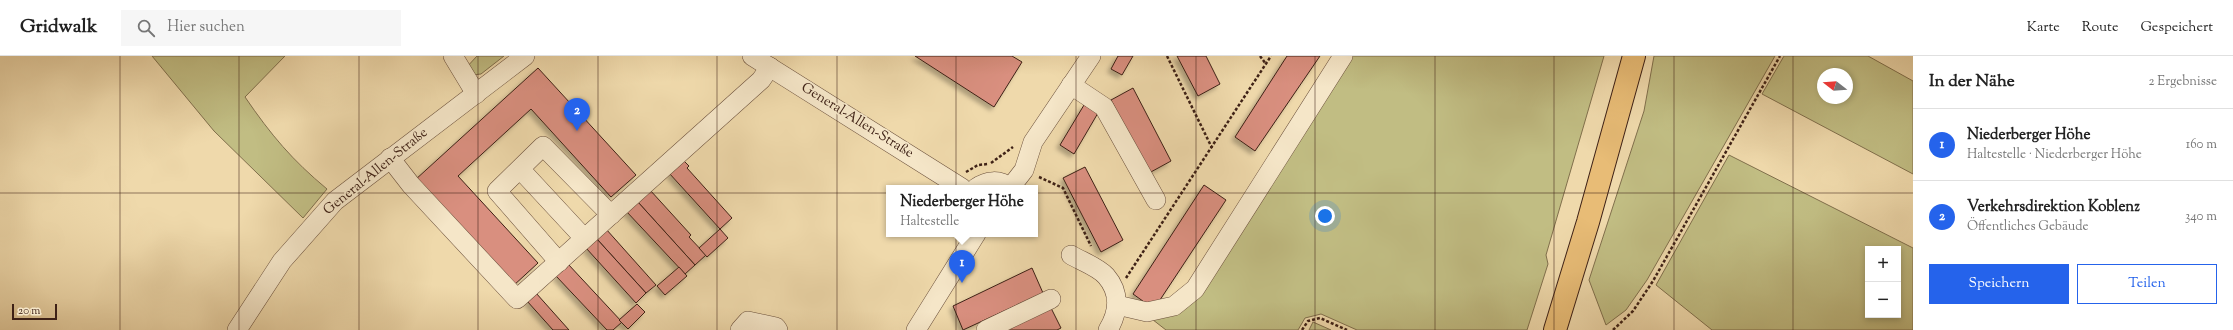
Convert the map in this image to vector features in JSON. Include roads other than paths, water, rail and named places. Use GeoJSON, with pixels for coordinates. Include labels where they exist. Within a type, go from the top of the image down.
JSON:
{"type":"FeatureCollection","features":[{"type":"Feature","properties":{"kind":"main road"},"geometry":{"type":"LineString","coordinates":[[1555,330],[1588,222],[1634,56]]}},
{"type":"Feature","properties":{"kind":"street"},"geometry":{"type":"LineString","coordinates":[[453,56],[476,94]]}},
{"type":"Feature","properties":{"kind":"street","name":"General-Allen-Straße"},"geometry":{"type":"LineString","coordinates":[[237,330],[282,261],[309,228],[335,201],[525,56]]}},
{"type":"Feature","properties":{"kind":"street","name":"General-Allen-Straße"},"geometry":{"type":"LineString","coordinates":[[752,56],[957,185]]}},
{"type":"Feature","properties":{"kind":"street"},"geometry":{"type":"LineString","coordinates":[[1008,185],[1018,168],[1019,154],[1033,142],[1091,56]]}},
{"type":"Feature","properties":{"kind":"street"},"geometry":{"type":"LineString","coordinates":[[1071,255],[1105,275],[1117,299],[1147,312],[1174,306],[1195,289],[1343,56]]}},
{"type":"Feature","properties":{"kind":"street"},"geometry":{"type":"LineString","coordinates":[[390,158],[411,185],[518,299],[761,80],[770,67]]}},
{"type":"Feature","properties":{"kind":"street"},"geometry":{"type":"LineString","coordinates":[[1072,84],[1104,107],[1156,200]]}},
{"type":"Feature","properties":{"kind":"street"},"geometry":{"type":"LineString","coordinates":[[559,262],[497,191],[543,146],[611,215]]}},
{"type":"Feature","properties":{"kind":"street"},"geometry":{"type":"LineString","coordinates":[[520,169],[584,238]]}},
{"type":"Feature","properties":{"kind":"street"},"geometry":{"type":"LineString","coordinates":[[981,185],[984,183],[999,185]]}},
{"type":"Feature","properties":{"kind":"street"},"geometry":{"type":"LineString","coordinates":[[916,330],[974,237]]}},
{"type":"Feature","properties":{"kind":"street"},"geometry":{"type":"LineString","coordinates":[[986,330],[1051,299]]}},
{"type":"Feature","properties":{"kind":"street"},"geometry":{"type":"LineString","coordinates":[[1108,330],[1117,299]]}},
{"type":"Feature","properties":{"kind":"street"},"geometry":{"type":"LineString","coordinates":[[740,330],[748,321],[776,327],[778,330]]}},
{"type":"Feature","properties":{"kind":"place","name":"Verkehrsdirektion Koblenz"},"geometry":{"type":"Point","coordinates":[577,131]}},
{"type":"Feature","properties":{"kind":"place","name":"Niederberger Höhe"},"geometry":{"type":"Point","coordinates":[962,283]}}]}
